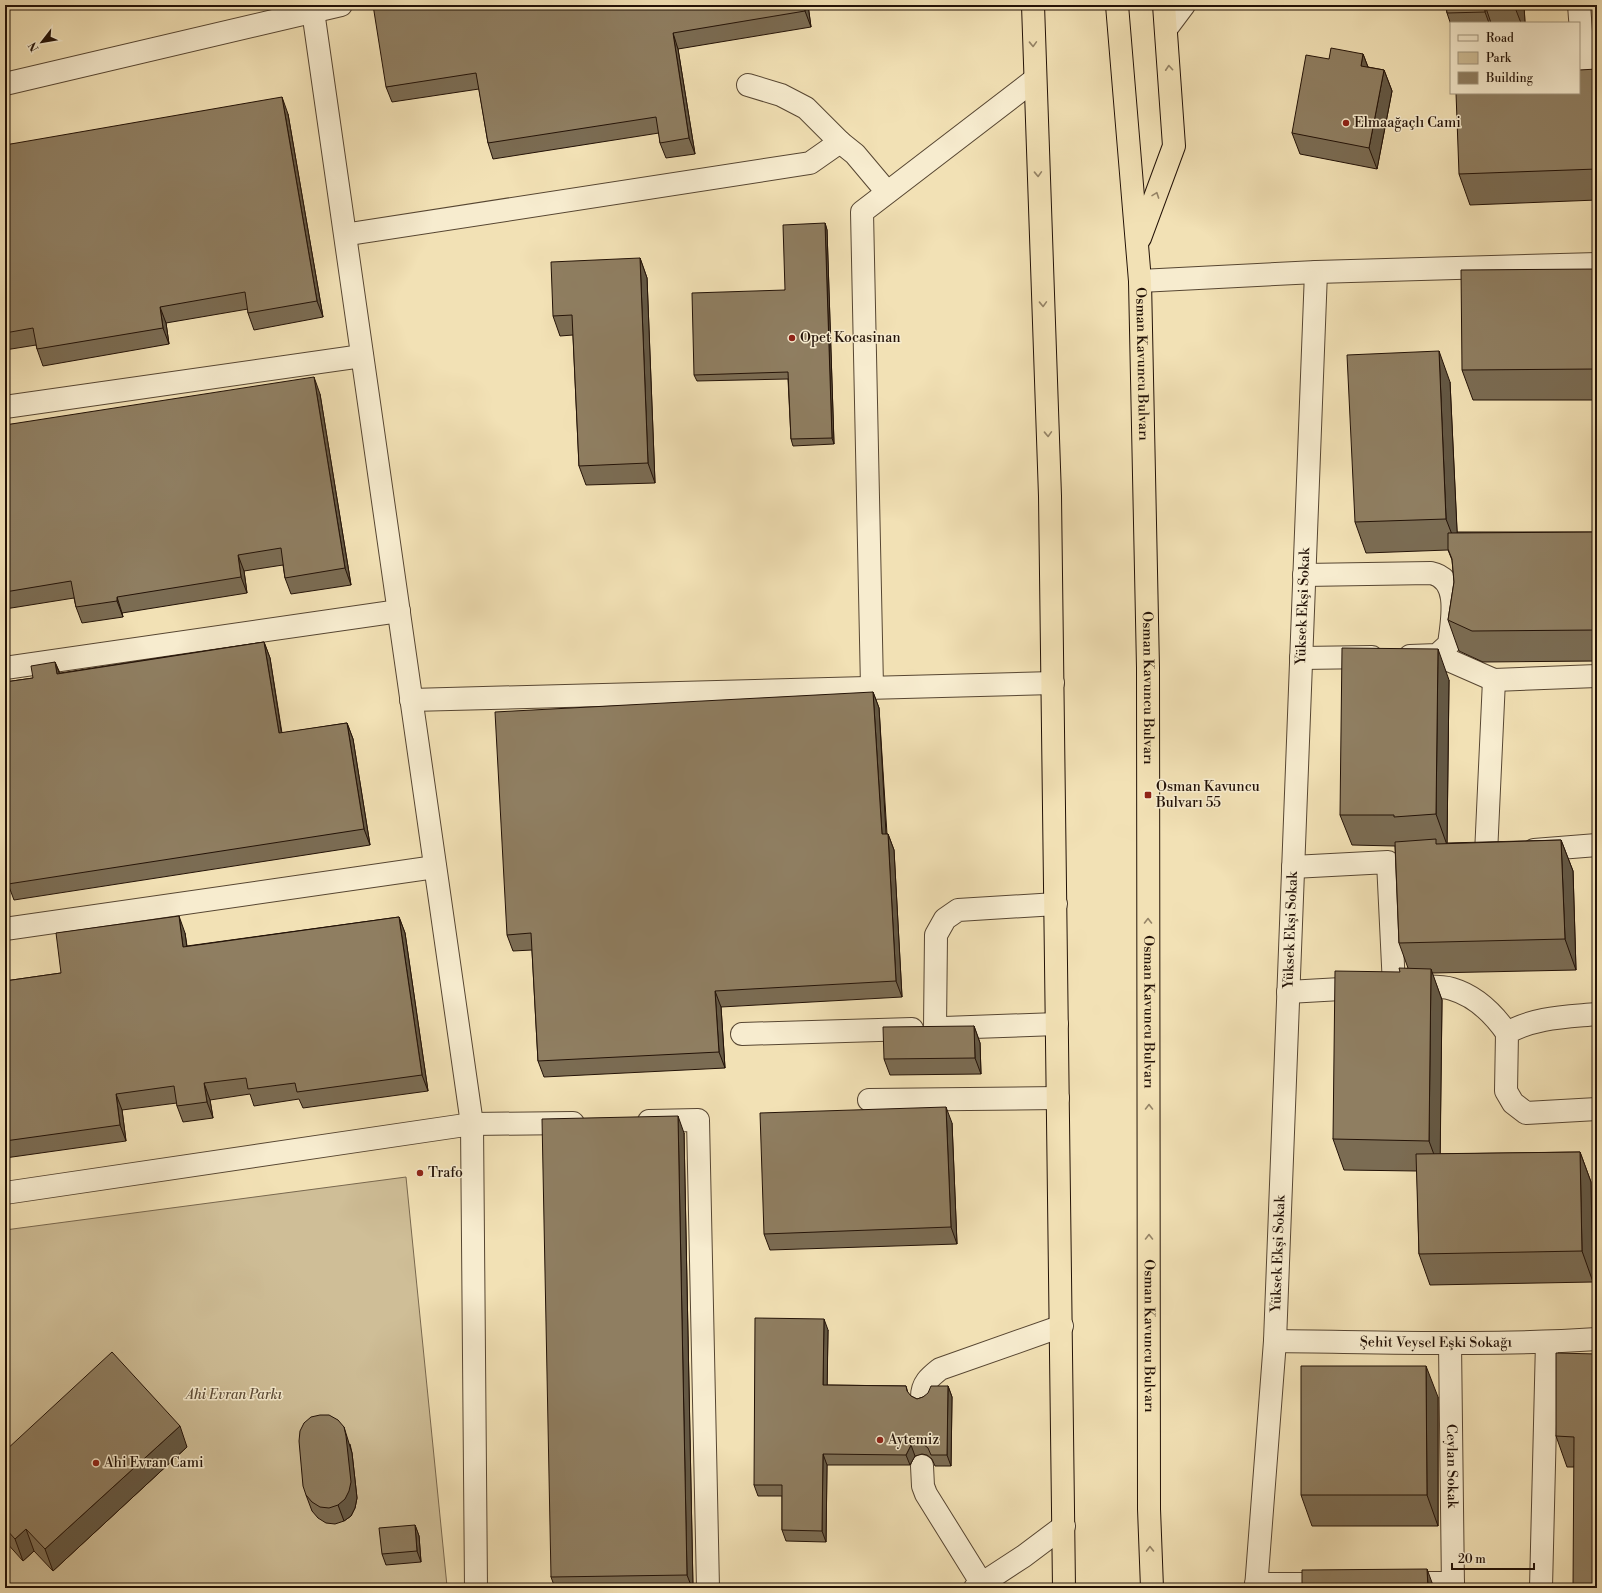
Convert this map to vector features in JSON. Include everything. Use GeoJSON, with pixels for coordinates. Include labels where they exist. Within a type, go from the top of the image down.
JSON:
{"type":"FeatureCollection","features":[{"type":"Feature","properties":{"kind":"highway","name":"Osman Kavuncu Bulvarı"},"geometry":{"type":"LineString","coordinates":[[1117,5],[1140,281],[1148,668],[1149,1494],[1152,1588]]}},
{"type":"Feature","properties":{"kind":"highway"},"geometry":{"type":"LineString","coordinates":[[1137,244],[1174,146],[1164,5]]}},
{"type":"Feature","properties":{"kind":"highway"},"geometry":{"type":"LineString","coordinates":[[1027,10],[1034,80],[1050,496],[1062,1326],[1064,1588]]}},
{"type":"Feature","properties":{"kind":"street"},"geometry":{"type":"LineString","coordinates":[[5,84],[341,5]]}},
{"type":"Feature","properties":{"kind":"street"},"geometry":{"type":"LineString","coordinates":[[1166,29],[1184,5]]}},
{"type":"Feature","properties":{"kind":"street"},"geometry":{"type":"LineString","coordinates":[[1579,5],[1584,71]]}},
{"type":"Feature","properties":{"kind":"street"},"geometry":{"type":"LineString","coordinates":[[313,11],[472,1124],[476,1588]]}},
{"type":"Feature","properties":{"kind":"street"},"geometry":{"type":"LineString","coordinates":[[872,687],[862,212],[1034,80]]}},
{"type":"Feature","properties":{"kind":"street"},"geometry":{"type":"LineString","coordinates":[[748,86],[781,95],[806,108],[840,142],[855,154],[887,192]]}},
{"type":"Feature","properties":{"kind":"street"},"geometry":{"type":"LineString","coordinates":[[356,233],[810,163],[840,142]]}},
{"type":"Feature","properties":{"kind":"street"},"geometry":{"type":"LineString","coordinates":[[1140,281],[1316,272],[1597,264]]}},
{"type":"Feature","properties":{"kind":"street","name":"Yüksek Ekşi Sokak"},"geometry":{"type":"LineString","coordinates":[[1256,1586],[1275,1341],[1316,272]]}},
{"type":"Feature","properties":{"kind":"street"},"geometry":{"type":"LineString","coordinates":[[5,407],[362,356]]}},
{"type":"Feature","properties":{"kind":"street"},"geometry":{"type":"LineString","coordinates":[[1304,575],[1431,573],[1443,578],[1450,589],[1452,618],[1449,644],[1437,655]]}},
{"type":"Feature","properties":{"kind":"street"},"geometry":{"type":"LineString","coordinates":[[5,668],[399,611]]}},
{"type":"Feature","properties":{"kind":"street"},"geometry":{"type":"LineString","coordinates":[[1301,658],[1437,655],[1494,680],[1597,676]]}},
{"type":"Feature","properties":{"kind":"street"},"geometry":{"type":"LineString","coordinates":[[1486,854],[1494,680]]}},
{"type":"Feature","properties":{"kind":"street"},"geometry":{"type":"LineString","coordinates":[[412,700],[1053,682]]}},
{"type":"Feature","properties":{"kind":"street"},"geometry":{"type":"LineString","coordinates":[[1463,856],[1597,845]]}},
{"type":"Feature","properties":{"kind":"street"},"geometry":{"type":"LineString","coordinates":[[1293,867],[1410,860]]}},
{"type":"Feature","properties":{"kind":"street"},"geometry":{"type":"LineString","coordinates":[[1388,862],[1394,986]]}},
{"type":"Feature","properties":{"kind":"street"},"geometry":{"type":"LineString","coordinates":[[5,929],[435,867]]}},
{"type":"Feature","properties":{"kind":"street"},"geometry":{"type":"LineString","coordinates":[[936,1028],[936,935],[945,918],[958,910],[1056,904]]}},
{"type":"Feature","properties":{"kind":"street"},"geometry":{"type":"LineString","coordinates":[[1288,992],[1394,986],[1451,988],[1468,995],[1488,1010],[1507,1033],[1506,1091],[1519,1108],[1526,1113],[1597,1109]]}},
{"type":"Feature","properties":{"kind":"street"},"geometry":{"type":"LineString","coordinates":[[1507,1033],[1520,1025],[1533,1021],[1597,1014]]}},
{"type":"Feature","properties":{"kind":"street"},"geometry":{"type":"LineString","coordinates":[[742,1034],[1057,1024]]}},
{"type":"Feature","properties":{"kind":"street"},"geometry":{"type":"LineString","coordinates":[[869,1100],[1058,1098]]}},
{"type":"Feature","properties":{"kind":"street"},"geometry":{"type":"LineString","coordinates":[[628,1122],[698,1120],[708,1588]]}},
{"type":"Feature","properties":{"kind":"street"},"geometry":{"type":"LineString","coordinates":[[5,1193],[472,1124],[597,1122]]}},
{"type":"Feature","properties":{"kind":"street"},"geometry":{"type":"LineString","coordinates":[[922,1397],[922,1388],[930,1377],[940,1369],[1062,1326]]}},
{"type":"Feature","properties":{"kind":"street","name":"Şehit Veysel Eşki Sokağı"},"geometry":{"type":"LineString","coordinates":[[1275,1341],[1450,1343],[1547,1342],[1597,1339]]}},
{"type":"Feature","properties":{"kind":"street"},"geometry":{"type":"LineString","coordinates":[[1541,1588],[1547,1342]]}},
{"type":"Feature","properties":{"kind":"street","name":"Ceylan Sokak"},"geometry":{"type":"LineString","coordinates":[[1450,1343],[1453,1585]]}},
{"type":"Feature","properties":{"kind":"street"},"geometry":{"type":"LineString","coordinates":[[922,1466],[926,1494],[980,1587],[1064,1526]]}},
{"type":"Feature","properties":{"kind":"street"},"geometry":{"type":"LineString","coordinates":[[1382,1583],[1453,1585]]}},
{"type":"Feature","properties":{"kind":"street"},"geometry":{"type":"LineString","coordinates":[[1256,1586],[1350,1584]]}},
{"type":"Feature","properties":{"kind":"green space","name":"Ahi Evran Parkı"},"geometry":{"type":"Polygon","coordinates":[[[406,1177],[447,1586],[438,1588],[5,1588],[5,1230],[406,1177]]]}},
{"type":"Feature","properties":{"kind":"building"},"geometry":{"type":"Polygon","coordinates":[[[373,5],[804,5],[805,11],[673,33],[689,138],[660,143],[656,117],[488,143],[476,73],[386,87],[373,5]]]}},
{"type":"Feature","properties":{"kind":"building"},"geometry":{"type":"Polygon","coordinates":[[[1446,5],[1484,5],[1485,12],[1447,13],[1446,5]]]}},
{"type":"Feature","properties":{"kind":"building","name":"Elmaağaçlı Cami"},"geometry":{"type":"Polygon","coordinates":[[[1331,48],[1363,54],[1361,66],[1384,70],[1369,148],[1292,133],[1306,55],[1329,59],[1331,48]]]}},
{"type":"Feature","properties":{"kind":"building"},"geometry":{"type":"Polygon","coordinates":[[[1597,69],[1597,169],[1459,174],[1456,94],[1580,94],[1580,70],[1597,69]]]}},
{"type":"Feature","properties":{"kind":"building"},"geometry":{"type":"Polygon","coordinates":[[[282,97],[317,301],[248,313],[245,292],[160,307],[163,328],[37,349],[33,328],[5,333],[5,145],[282,97]]]}},
{"type":"Feature","properties":{"kind":"building"},"geometry":{"type":"Polygon","coordinates":[[[825,223],[832,438],[791,439],[788,372],[694,375],[692,293],[785,290],[783,225],[825,223]]]}},
{"type":"Feature","properties":{"kind":"building"},"geometry":{"type":"Polygon","coordinates":[[[640,258],[648,463],[579,466],[572,315],[553,316],[551,262],[640,258]]]}},
{"type":"Feature","properties":{"kind":"building"},"geometry":{"type":"Polygon","coordinates":[[[1597,269],[1597,369],[1462,370],[1461,270],[1597,269]]]}},
{"type":"Feature","properties":{"kind":"building"},"geometry":{"type":"Polygon","coordinates":[[[1439,351],[1446,519],[1355,522],[1347,355],[1439,351]]]}},
{"type":"Feature","properties":{"kind":"building"},"geometry":{"type":"Polygon","coordinates":[[[314,377],[345,568],[285,578],[281,548],[238,555],[241,577],[117,597],[117,601],[76,607],[71,581],[5,592],[5,425],[314,377]]]}},
{"type":"Feature","properties":{"kind":"building"},"geometry":{"type":"Polygon","coordinates":[[[1597,532],[1597,630],[1472,631],[1448,620],[1454,582],[1452,559],[1448,549],[1448,533],[1597,532]]]}},
{"type":"Feature","properties":{"kind":"building"},"geometry":{"type":"Polygon","coordinates":[[[264,642],[279,733],[347,723],[364,829],[8,884],[5,867],[5,682],[33,678],[31,666],[55,662],[57,674],[264,642]]]}},
{"type":"Feature","properties":{"kind":"building"},"geometry":{"type":"Polygon","coordinates":[[[1342,648],[1438,649],[1436,814],[1394,817],[1394,815],[1340,815],[1342,648]]]}},
{"type":"Feature","properties":{"kind":"building"},"geometry":{"type":"Polygon","coordinates":[[[873,692],[882,834],[888,834],[896,981],[715,991],[719,1052],[538,1061],[531,933],[507,935],[495,712],[873,692]]]}},
{"type":"Feature","properties":{"kind":"building"},"geometry":{"type":"Polygon","coordinates":[[[1436,839],[1436,844],[1561,840],[1565,939],[1399,943],[1395,842],[1436,839]]]}},
{"type":"Feature","properties":{"kind":"building"},"geometry":{"type":"Polygon","coordinates":[[[179,916],[183,947],[399,917],[422,1075],[297,1092],[295,1083],[248,1089],[246,1078],[204,1083],[207,1102],[177,1106],[174,1086],[116,1094],[120,1125],[5,1141],[5,981],[61,973],[56,933],[179,916]]]}},
{"type":"Feature","properties":{"kind":"building"},"geometry":{"type":"Polygon","coordinates":[[[1399,968],[1431,969],[1429,1141],[1333,1139],[1335,971],[1400,972],[1399,968]]]}},
{"type":"Feature","properties":{"kind":"building"},"geometry":{"type":"Polygon","coordinates":[[[974,1026],[975,1058],[884,1059],[883,1027],[974,1026]]]}},
{"type":"Feature","properties":{"kind":"building"},"geometry":{"type":"Polygon","coordinates":[[[946,1107],[951,1227],[764,1234],[760,1113],[946,1107]]]}},
{"type":"Feature","properties":{"kind":"building"},"geometry":{"type":"Polygon","coordinates":[[[678,1116],[687,1575],[551,1577],[542,1119],[678,1116]]]}},
{"type":"Feature","properties":{"kind":"building"},"geometry":{"type":"Polygon","coordinates":[[[1580,1152],[1582,1251],[1419,1254],[1416,1154],[1580,1152]]]}},
{"type":"Feature","properties":{"kind":"building"},"geometry":{"type":"Polygon","coordinates":[[[755,1318],[824,1319],[823,1385],[906,1386],[907,1391],[911,1396],[917,1399],[928,1393],[931,1386],[948,1386],[947,1455],[931,1455],[928,1448],[923,1444],[918,1443],[911,1445],[906,1455],[823,1454],[822,1531],[782,1530],[782,1485],[754,1485],[755,1318]]]}},
{"type":"Feature","properties":{"kind":"building","name":"Ahi Evran Cami"},"geometry":{"type":"Polygon","coordinates":[[[112,1352],[180,1426],[45,1549],[26,1529],[15,1539],[5,1528],[5,1451],[112,1352]]]}},
{"type":"Feature","properties":{"kind":"building"},"geometry":{"type":"Polygon","coordinates":[[[1556,1353],[1597,1354],[1597,1588],[1573,1588],[1574,1437],[1556,1436],[1556,1353]]]}},
{"type":"Feature","properties":{"kind":"building"},"geometry":{"type":"Polygon","coordinates":[[[1301,1366],[1426,1366],[1427,1495],[1301,1495],[1301,1366]]]}},
{"type":"Feature","properties":{"kind":"building"},"geometry":{"type":"Polygon","coordinates":[[[329,1415],[338,1420],[344,1427],[351,1482],[345,1499],[338,1505],[329,1508],[320,1507],[312,1502],[306,1495],[303,1486],[299,1441],[300,1431],[304,1423],[311,1417],[329,1415]]]}},
{"type":"Feature","properties":{"kind":"building"},"geometry":{"type":"Polygon","coordinates":[[[415,1525],[417,1551],[382,1554],[379,1528],[415,1525]]]}},
{"type":"Feature","properties":{"kind":"building"},"geometry":{"type":"Polygon","coordinates":[[[1427,1569],[1428,1588],[1302,1588],[1302,1570],[1427,1569]]]}},
{"type":"Feature","properties":{"kind":"place","name":"Elmaağaçlı Cami"},"geometry":{"type":"Point","coordinates":[1346,123]}},
{"type":"Feature","properties":{"kind":"place","name":"Opet Kocasinan"},"geometry":{"type":"Point","coordinates":[792,338]}},
{"type":"Feature","properties":{"kind":"place","name":"Osman Kavuncu Bulvarı 55"},"geometry":{"type":"Point","coordinates":[1148,795]}},
{"type":"Feature","properties":{"kind":"place","name":"Trafo"},"geometry":{"type":"Point","coordinates":[420,1173]}},
{"type":"Feature","properties":{"kind":"place","name":"Aytemiz"},"geometry":{"type":"Point","coordinates":[880,1440]}},
{"type":"Feature","properties":{"kind":"place","name":"Ahi Evran Cami"},"geometry":{"type":"Point","coordinates":[96,1463]}}]}
